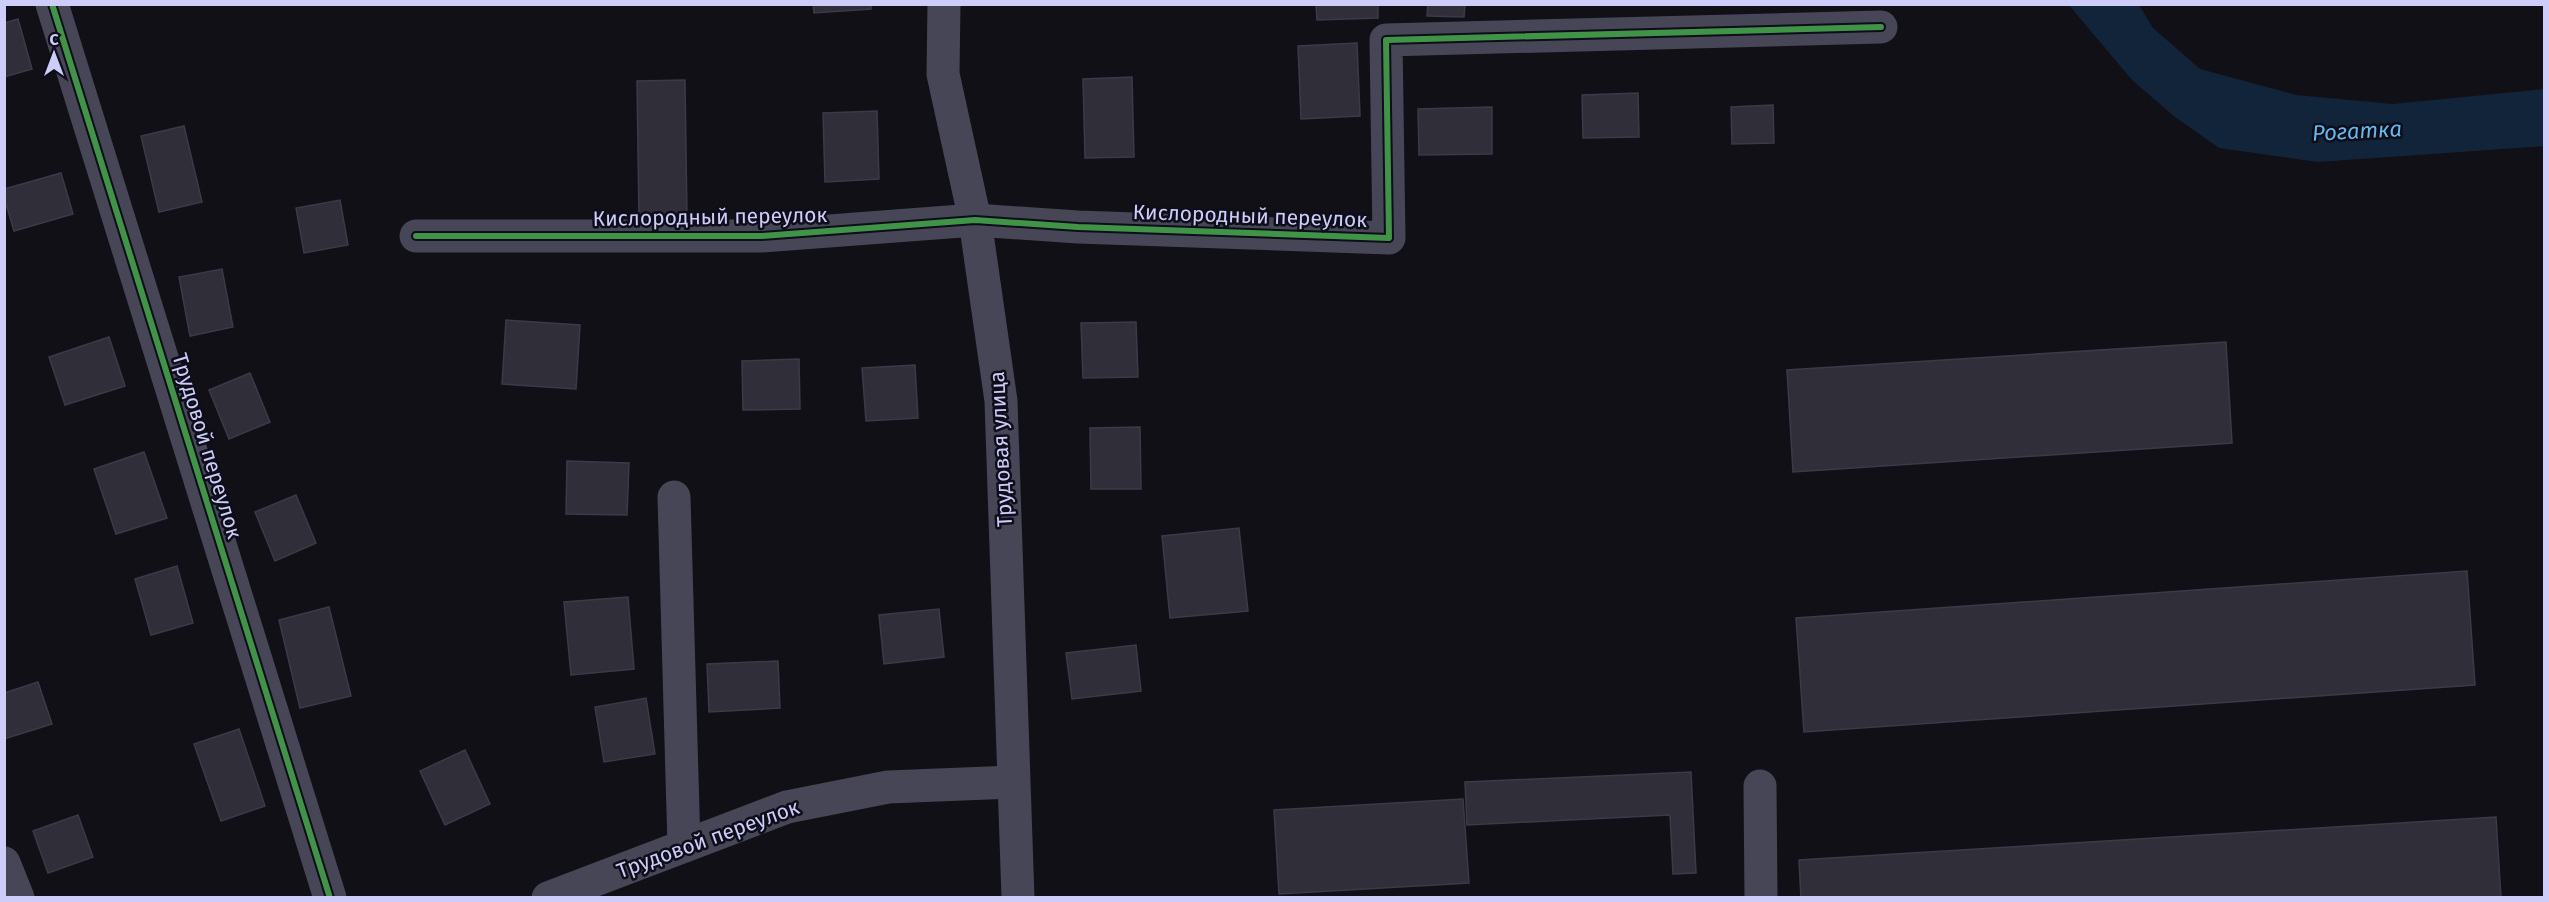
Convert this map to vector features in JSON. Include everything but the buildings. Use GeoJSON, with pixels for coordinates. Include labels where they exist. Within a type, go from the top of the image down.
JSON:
{"type":"FeatureCollection","features":[{"type":"Feature","properties":{"kind":"street","name":"Трудовой переулок"},"geometry":{"type":"LineString","coordinates":[[52,4],[330,897]]}},
{"type":"Feature","properties":{"kind":"street","name":"Трудовая улица"},"geometry":{"type":"LineString","coordinates":[[944,4],[943,74],[975,220],[1001,401],[1018,897]]}},
{"type":"Feature","properties":{"kind":"street","name":"Кислородный переулок"},"geometry":{"type":"LineString","coordinates":[[416,236],[762,236],[975,220],[1078,227],[1389,238],[1386,40],[1881,27]]}},
{"type":"Feature","properties":{"kind":"street"},"geometry":{"type":"LineString","coordinates":[[674,497],[684,846]]}},
{"type":"Feature","properties":{"kind":"street","name":"Трудовой переулок"},"geometry":{"type":"LineString","coordinates":[[548,897],[787,807],[888,787],[1013,782]]}},
{"type":"Feature","properties":{"kind":"street"},"geometry":{"type":"LineString","coordinates":[[1760,786],[1761,897]]}},
{"type":"Feature","properties":{"kind":"street"},"geometry":{"type":"LineString","coordinates":[[4,863],[18,897]]}},
{"type":"Feature","properties":{"kind":"water","name":"Рогатка"},"geometry":{"type":"Polygon","coordinates":[[[2069,5],[2139,5],[2153,28],[2200,69],[2296,95],[2393,104],[2544,89],[2544,146],[2318,162],[2219,148],[2175,117],[2132,80],[2069,5]]]}},
{"type":"Feature","properties":{"kind":"cycle path"},"geometry":{"type":"LineString","coordinates":[[52,4],[330,898]]}},
{"type":"Feature","properties":{"kind":"cycle path"},"geometry":{"type":"LineString","coordinates":[[416,236],[762,236],[975,220],[1078,227],[1389,238],[1386,40],[1881,27]]}}]}
